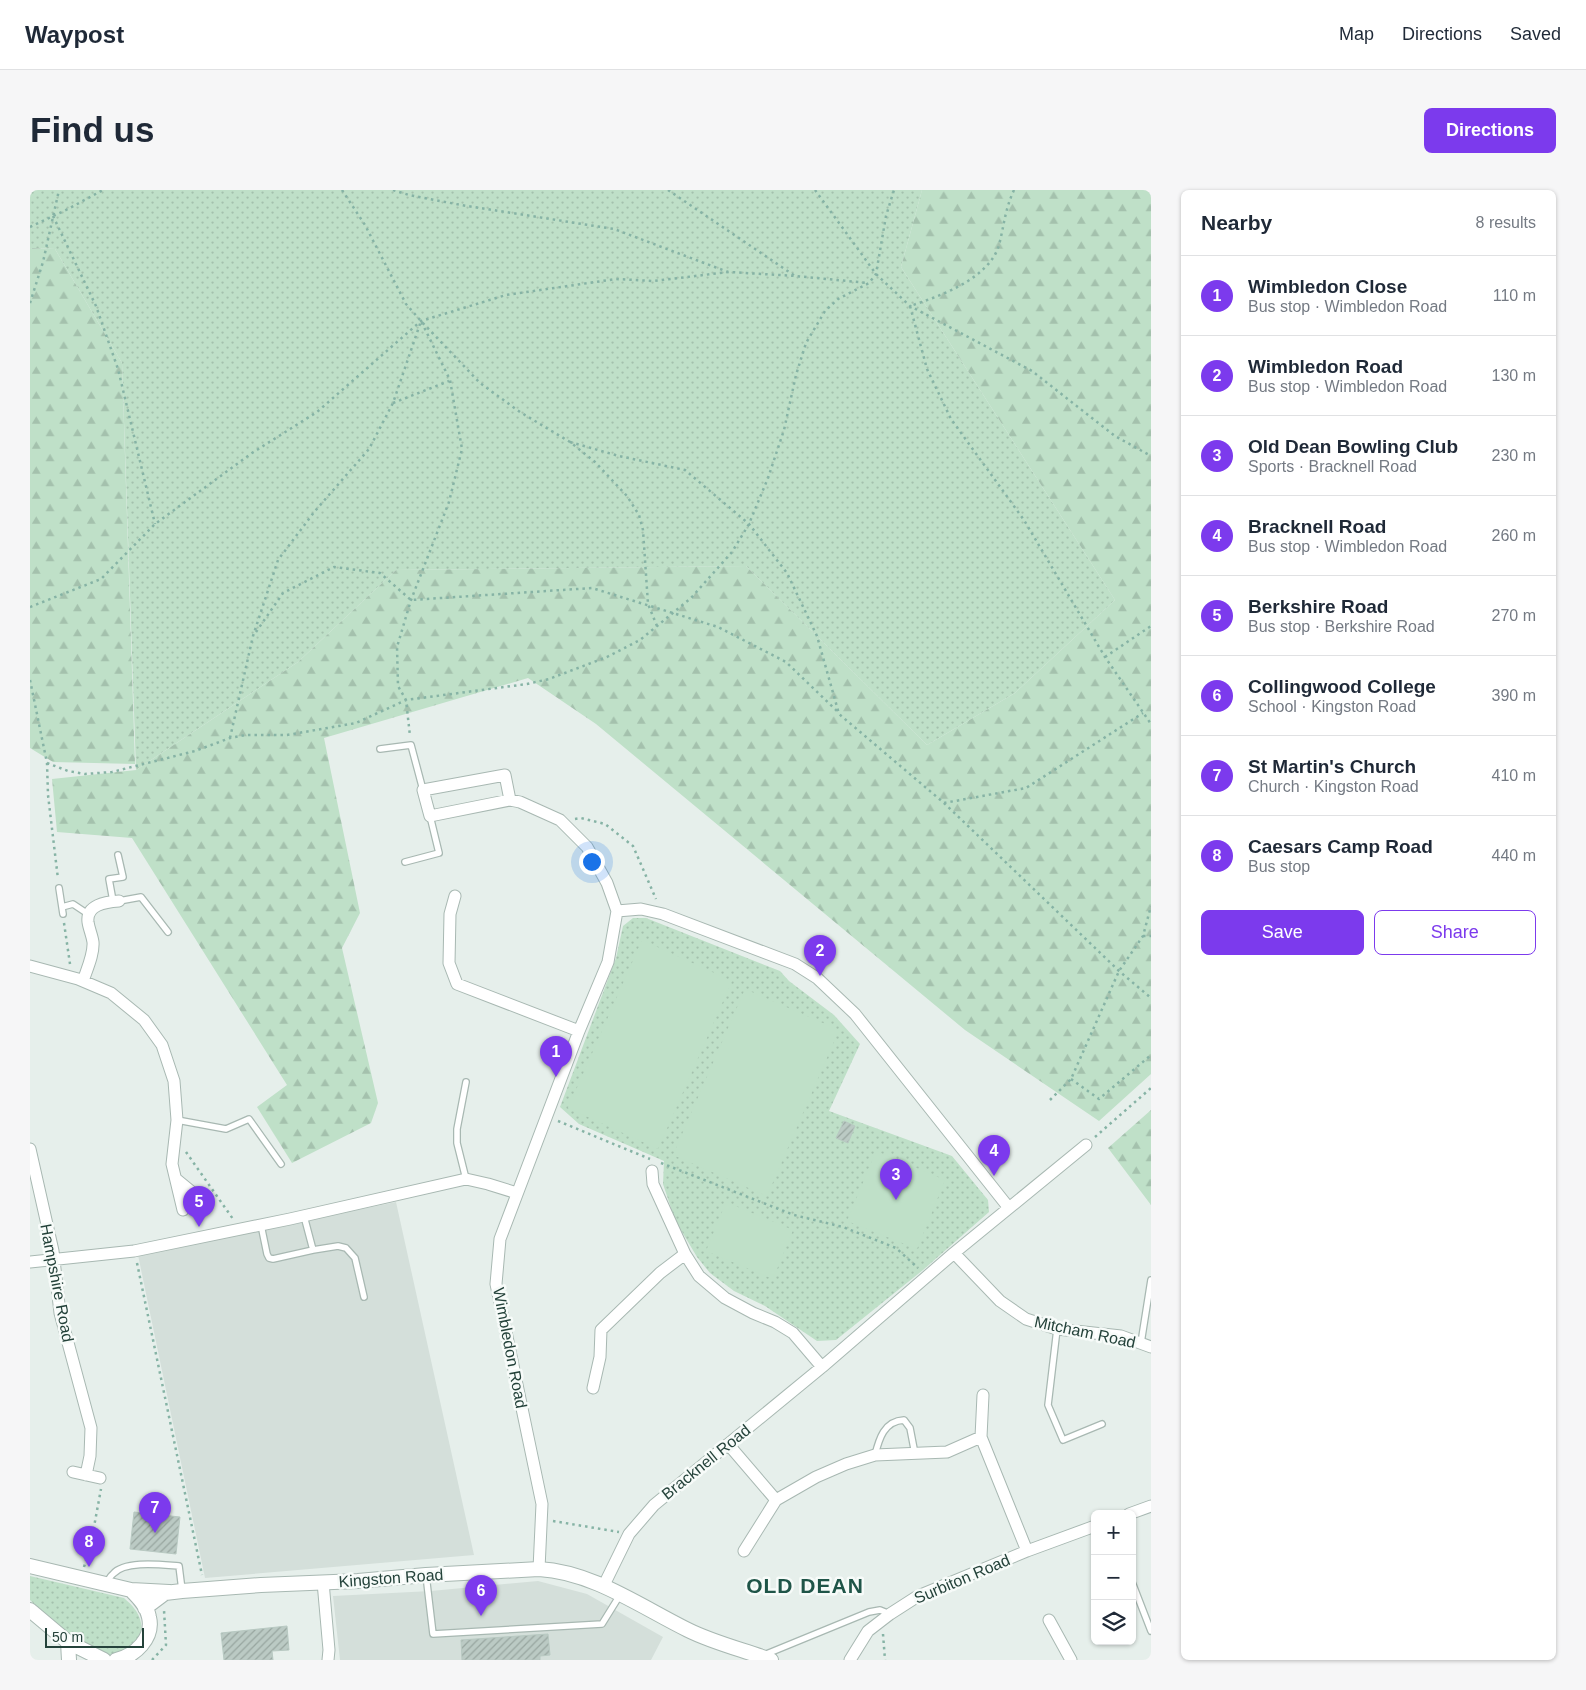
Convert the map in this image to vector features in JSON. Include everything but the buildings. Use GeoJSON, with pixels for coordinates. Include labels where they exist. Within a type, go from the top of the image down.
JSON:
{"type":"FeatureCollection","features":[{"type":"Feature","properties":{"kind":"street"},"geometry":{"type":"LineString","coordinates":[[510,800],[505,775],[423,790],[430,816],[510,800],[520,802],[560,820],[587,847],[607,883],[616,910],[641,909],[663,914],[795,964],[817,978],[854,1014],[1008,1208]]}},
{"type":"Feature","properties":{"kind":"street"},"geometry":{"type":"LineString","coordinates":[[454,896],[450,914],[449,964],[457,984],[579,1031]]}},
{"type":"Feature","properties":{"kind":"street"},"geometry":{"type":"LineString","coordinates":[[83,981],[93,942],[88,924],[89,911],[95,906],[116,901]]}},
{"type":"Feature","properties":{"kind":"street","name":"Wimbledon Road"},"geometry":{"type":"LineString","coordinates":[[539,1569],[542,1504],[496,1284],[500,1239],[579,1031],[608,962],[616,910]]}},
{"type":"Feature","properties":{"kind":"street"},"geometry":{"type":"LineString","coordinates":[[30,966],[68,976],[111,993],[144,1020],[162,1045],[174,1081],[177,1120],[172,1164],[182,1210]]}},
{"type":"Feature","properties":{"kind":"street","name":"Bracknell Road"},"geometry":{"type":"LineString","coordinates":[[603,1587],[629,1534],[654,1505],[822,1367],[954,1253],[1086,1144]]}},
{"type":"Feature","properties":{"kind":"street","name":"Hampshire Road"},"geometry":{"type":"LineString","coordinates":[[30,1149],[54,1260],[60,1313],[91,1428],[90,1456],[86,1475]]}},
{"type":"Feature","properties":{"kind":"street"},"geometry":{"type":"LineString","coordinates":[[656,1167],[653,1184],[685,1254],[700,1276],[725,1298],[775,1322],[793,1333],[822,1367]]}},
{"type":"Feature","properties":{"kind":"street"},"geometry":{"type":"LineString","coordinates":[[176,1179],[204,1202]]}},
{"type":"Feature","properties":{"kind":"street"},"geometry":{"type":"LineString","coordinates":[[30,1262],[134,1251],[304,1216],[466,1179],[517,1194]]}},
{"type":"Feature","properties":{"kind":"street","name":"Mitcham Road"},"geometry":{"type":"LineString","coordinates":[[954,1253],[1000,1301],[1026,1319],[1057,1329],[1121,1336],[1146,1345]]}},
{"type":"Feature","properties":{"kind":"street"},"geometry":{"type":"LineString","coordinates":[[593,1388],[600,1356],[601,1330],[660,1273],[685,1254]]}},
{"type":"Feature","properties":{"kind":"street"},"geometry":{"type":"LineString","coordinates":[[983,1395],[980,1437],[1027,1551]]}},
{"type":"Feature","properties":{"kind":"street"},"geometry":{"type":"LineString","coordinates":[[744,1551],[776,1500],[838,1467],[875,1455],[947,1452],[980,1437]]}},
{"type":"Feature","properties":{"kind":"street"},"geometry":{"type":"LineString","coordinates":[[728,1444],[776,1500]]}},
{"type":"Feature","properties":{"kind":"street"},"geometry":{"type":"LineString","coordinates":[[73,1472],[100,1478]]}},
{"type":"Feature","properties":{"kind":"street"},"geometry":{"type":"LineString","coordinates":[[1136,1511],[1151,1506]]}},
{"type":"Feature","properties":{"kind":"street","name":"Surbiton Road"},"geometry":{"type":"LineString","coordinates":[[850,1660],[868,1631],[918,1596],[1027,1551],[1091,1527]]}},
{"type":"Feature","properties":{"kind":"street","name":"Kingston Road"},"geometry":{"type":"LineString","coordinates":[[30,1566],[131,1590],[178,1592]]}},
{"type":"Feature","properties":{"kind":"street","name":"Kingston Road"},"geometry":{"type":"LineString","coordinates":[[146,1608],[165,1594],[178,1592],[426,1575],[539,1569],[556,1570],[603,1587],[689,1631],[766,1658]]}},
{"type":"Feature","properties":{"kind":"street"},"geometry":{"type":"LineString","coordinates":[[323,1582],[329,1650],[328,1660]]}},
{"type":"Feature","properties":{"kind":"street"},"geometry":{"type":"LineString","coordinates":[[116,1660],[130,1655],[144,1644],[149,1630],[150,1623],[146,1608],[131,1590]]}},
{"type":"Feature","properties":{"kind":"street"},"geometry":{"type":"LineString","coordinates":[[30,1610],[68,1642],[97,1659]]}},
{"type":"Feature","properties":{"kind":"street"},"geometry":{"type":"LineString","coordinates":[[1049,1620],[1071,1660]]}},
{"type":"Feature","properties":{"kind":"street"},"geometry":{"type":"LineString","coordinates":[[68,1642],[69,1660]]}},
{"type":"Feature","properties":{"kind":"lane"},"geometry":{"type":"LineString","coordinates":[[380,750],[412,744],[423,790]]}},
{"type":"Feature","properties":{"kind":"lane"},"geometry":{"type":"LineString","coordinates":[[405,862],[439,853],[430,816]]}},
{"type":"Feature","properties":{"kind":"lane"},"geometry":{"type":"LineString","coordinates":[[118,855],[123,877],[109,879],[116,901],[141,897],[168,932]]}},
{"type":"Feature","properties":{"kind":"lane"},"geometry":{"type":"LineString","coordinates":[[59,888],[62,914]]}},
{"type":"Feature","properties":{"kind":"lane"},"geometry":{"type":"LineString","coordinates":[[62,906],[73,904],[88,914]]}},
{"type":"Feature","properties":{"kind":"lane"},"geometry":{"type":"LineString","coordinates":[[466,1082],[457,1128],[457,1143],[466,1179]]}},
{"type":"Feature","properties":{"kind":"lane"},"geometry":{"type":"LineString","coordinates":[[177,1120],[226,1129],[250,1119],[281,1164]]}},
{"type":"Feature","properties":{"kind":"lane"},"geometry":{"type":"LineString","coordinates":[[304,1216],[313,1250]]}},
{"type":"Feature","properties":{"kind":"lane"},"geometry":{"type":"LineString","coordinates":[[261,1225],[269,1258],[338,1246],[346,1248],[355,1258],[364,1297]]}},
{"type":"Feature","properties":{"kind":"lane"},"geometry":{"type":"LineString","coordinates":[[1146,1345],[1151,1280]]}},
{"type":"Feature","properties":{"kind":"lane"},"geometry":{"type":"LineString","coordinates":[[1057,1329],[1048,1405],[1063,1440],[1102,1424]]}},
{"type":"Feature","properties":{"kind":"lane"},"geometry":{"type":"LineString","coordinates":[[875,1455],[879,1438],[888,1426],[897,1421],[904,1420],[910,1428],[915,1454]]}},
{"type":"Feature","properties":{"kind":"lane"},"geometry":{"type":"LineString","coordinates":[[106,1584],[113,1574],[121,1568],[142,1565],[180,1566],[178,1592]]}},
{"type":"Feature","properties":{"kind":"lane"},"geometry":{"type":"LineString","coordinates":[[426,1575],[433,1634],[602,1624],[620,1595]]}},
{"type":"Feature","properties":{"kind":"lane"},"geometry":{"type":"LineString","coordinates":[[1136,1592],[1151,1630]]}},
{"type":"Feature","properties":{"kind":"lane"},"geometry":{"type":"LineString","coordinates":[[766,1658],[782,1646],[869,1612],[880,1610],[886,1617]]}},
{"type":"Feature","properties":{"kind":"path"},"geometry":{"type":"LineString","coordinates":[[30,303],[43,262],[59,190]]}},
{"type":"Feature","properties":{"kind":"path"},"geometry":{"type":"LineString","coordinates":[[30,227],[104,190]]}},
{"type":"Feature","properties":{"kind":"path"},"geometry":{"type":"LineString","coordinates":[[342,190],[365,225],[406,304],[421,321],[480,383],[520,412],[570,442],[595,462],[627,496],[639,515],[643,530],[648,604],[657,626]]}},
{"type":"Feature","properties":{"kind":"path"},"geometry":{"type":"LineString","coordinates":[[393,190],[452,203],[614,229],[729,272]]}},
{"type":"Feature","properties":{"kind":"path"},"geometry":{"type":"LineString","coordinates":[[668,190],[796,276]]}},
{"type":"Feature","properties":{"kind":"path"},"geometry":{"type":"LineString","coordinates":[[815,190],[876,274],[910,306],[1032,371],[1116,436],[1151,456]]}},
{"type":"Feature","properties":{"kind":"path"},"geometry":{"type":"LineString","coordinates":[[47,762],[68,771],[85,774],[112,772],[195,751],[230,738],[246,735],[287,735],[356,724],[406,700],[527,684],[549,679],[607,657],[640,640],[691,598],[732,552],[749,524],[768,478],[784,430],[796,374],[806,343],[825,311],[838,299],[869,283],[876,274],[886,216],[895,190]]}},
{"type":"Feature","properties":{"kind":"path"},"geometry":{"type":"LineString","coordinates":[[910,306],[947,292],[976,276],[993,260],[1007,204],[1014,190]]}},
{"type":"Feature","properties":{"kind":"path"},"geometry":{"type":"LineString","coordinates":[[53,216],[96,306],[118,369],[154,524]]}},
{"type":"Feature","properties":{"kind":"path"},"geometry":{"type":"LineString","coordinates":[[30,607],[101,579],[154,524],[252,454],[317,412],[421,321],[506,295],[616,279],[654,281],[729,272],[869,283]]}},
{"type":"Feature","properties":{"kind":"path"},"geometry":{"type":"LineString","coordinates":[[910,306],[927,369],[951,419],[1024,520],[1105,657],[1151,724]]}},
{"type":"Feature","properties":{"kind":"path"},"geometry":{"type":"LineString","coordinates":[[412,744],[406,700],[398,686],[397,647],[411,600],[449,502],[462,449],[450,380],[421,321]]}},
{"type":"Feature","properties":{"kind":"path"},"geometry":{"type":"LineString","coordinates":[[230,738],[253,636],[278,560],[315,511],[369,449],[393,403],[421,321]]}},
{"type":"Feature","properties":{"kind":"path"},"geometry":{"type":"LineString","coordinates":[[393,403],[450,380]]}},
{"type":"Feature","properties":{"kind":"path"},"geometry":{"type":"LineString","coordinates":[[570,442],[619,456],[685,470],[749,524],[792,582],[817,636],[839,714]]}},
{"type":"Feature","properties":{"kind":"path"},"geometry":{"type":"LineString","coordinates":[[253,636],[283,594],[334,567],[380,573],[411,600],[592,588],[718,627],[786,662],[839,714],[944,803],[1119,971],[1151,998]]}},
{"type":"Feature","properties":{"kind":"path"},"geometry":{"type":"LineString","coordinates":[[1105,657],[1151,626]]}},
{"type":"Feature","properties":{"kind":"path"},"geometry":{"type":"LineString","coordinates":[[30,680],[47,762],[48,795],[59,888]]}},
{"type":"Feature","properties":{"kind":"path"},"geometry":{"type":"LineString","coordinates":[[944,803],[1026,788],[1143,713]]}},
{"type":"Feature","properties":{"kind":"path"},"geometry":{"type":"LineString","coordinates":[[560,820],[581,818],[605,824],[633,846],[663,914]]}},
{"type":"Feature","properties":{"kind":"path"},"geometry":{"type":"LineString","coordinates":[[1050,1100],[1071,1079],[1119,971],[1143,936],[1151,906]]}},
{"type":"Feature","properties":{"kind":"path"},"geometry":{"type":"LineString","coordinates":[[62,914],[71,968],[68,976]]}},
{"type":"Feature","properties":{"kind":"path"},"geometry":{"type":"LineString","coordinates":[[1143,936],[1151,936]]}},
{"type":"Feature","properties":{"kind":"path"},"geometry":{"type":"LineString","coordinates":[[1071,1079],[1099,1099],[1151,1056]]}},
{"type":"Feature","properties":{"kind":"path"},"geometry":{"type":"LineString","coordinates":[[1103,1130],[1151,1088]]}},
{"type":"Feature","properties":{"kind":"path"},"geometry":{"type":"LineString","coordinates":[[547,1117],[651,1159],[656,1167],[794,1215],[843,1226],[896,1248],[916,1265],[926,1277]]}},
{"type":"Feature","properties":{"kind":"path"},"geometry":{"type":"LineString","coordinates":[[176,1137],[233,1220]]}},
{"type":"Feature","properties":{"kind":"path"},"geometry":{"type":"LineString","coordinates":[[134,1251],[202,1575]]}},
{"type":"Feature","properties":{"kind":"path"},"geometry":{"type":"LineString","coordinates":[[81,1578],[91,1543],[101,1490],[100,1478]]}},
{"type":"Feature","properties":{"kind":"path"},"geometry":{"type":"LineString","coordinates":[[542,1519],[629,1534]]}},
{"type":"Feature","properties":{"kind":"path"},"geometry":{"type":"LineString","coordinates":[[152,1660],[166,1644],[164,1604]]}},
{"type":"Feature","properties":{"kind":"path"},"geometry":{"type":"LineString","coordinates":[[885,1660],[886,1617]]}},
{"type":"Feature","properties":{"kind":"shaded area"},"geometry":{"type":"Polygon","coordinates":[[[396,1202],[474,1555],[205,1578],[138,1255],[396,1202]]]}},
{"type":"Feature","properties":{"kind":"shaded area"},"geometry":{"type":"Polygon","coordinates":[[[538,1581],[587,1594],[663,1637],[651,1660],[340,1660],[333,1596],[431,1591],[538,1581]]]}},
{"type":"Feature","properties":{"kind":"green space"},"geometry":{"type":"Polygon","coordinates":[[[30,190],[922,190],[901,267],[1115,600],[1015,693],[927,745],[746,566],[396,570],[298,662],[136,770],[122,363],[55,249],[30,248],[30,190]]]}},
{"type":"Feature","properties":{"kind":"green space"},"geometry":{"type":"Polygon","coordinates":[[[922,190],[1151,190],[1151,1074],[1099,1121],[965,1030],[596,724],[528,678],[324,738],[360,913],[342,948],[378,1103],[371,1123],[292,1163],[257,1107],[287,1085],[132,838],[57,832],[52,779],[136,770],[298,662],[396,570],[746,566],[927,745],[1015,693],[1115,600],[901,267],[922,190]]]}},
{"type":"Feature","properties":{"kind":"green space"},"geometry":{"type":"Polygon","coordinates":[[[30,248],[55,249],[122,363],[135,764],[53,762],[30,748],[30,248]]]}},
{"type":"Feature","properties":{"kind":"green space"},"geometry":{"type":"Polygon","coordinates":[[[633,918],[646,918],[780,971],[789,981],[834,1015],[860,1044],[829,1111],[952,1156],[988,1200],[989,1212],[923,1270],[836,1340],[817,1341],[765,1306],[734,1291],[710,1273],[697,1257],[675,1220],[663,1184],[664,1161],[579,1124],[560,1107],[616,958],[623,926],[633,918]]]}},
{"type":"Feature","properties":{"kind":"green space"},"geometry":{"type":"Polygon","coordinates":[[[642,940],[732,981],[658,1149],[568,1108],[642,940]]]}},
{"type":"Feature","properties":{"kind":"green space"},"geometry":{"type":"Polygon","coordinates":[[[745,989],[839,1030],[767,1196],[673,1155],[745,989]]]}},
{"type":"Feature","properties":{"kind":"green space"},"geometry":{"type":"Polygon","coordinates":[[[1151,1110],[1151,1205],[1108,1148],[1151,1110]]]}},
{"type":"Feature","properties":{"kind":"green space"},"geometry":{"type":"Polygon","coordinates":[[[876,1151],[945,1180],[917,1249],[847,1221],[876,1151]]]}},
{"type":"Feature","properties":{"kind":"green space"},"geometry":{"type":"Polygon","coordinates":[[[726,1202],[793,1230],[773,1279],[706,1251],[726,1202]]]}},
{"type":"Feature","properties":{"kind":"green space"},"geometry":{"type":"Polygon","coordinates":[[[30,1576],[124,1598],[139,1615],[141,1630],[139,1637],[128,1648],[114,1654],[99,1654],[90,1650],[63,1630],[30,1600],[30,1576]]]}},
{"type":"Feature","properties":{"kind":"place","name":"Wimbledon Road"},"geometry":{"type":"Point","coordinates":[820,976]}},
{"type":"Feature","properties":{"kind":"place","name":"Wimbledon Close"},"geometry":{"type":"Point","coordinates":[556,1077]}},
{"type":"Feature","properties":{"kind":"place","name":"Bracknell Road"},"geometry":{"type":"Point","coordinates":[994,1176]}},
{"type":"Feature","properties":{"kind":"place","name":"Old Dean Bowling Club"},"geometry":{"type":"Point","coordinates":[896,1200]}},
{"type":"Feature","properties":{"kind":"place","name":"Berkshire Road"},"geometry":{"type":"Point","coordinates":[199,1227]}},
{"type":"Feature","properties":{"kind":"place","name":"St Martin's Church"},"geometry":{"type":"Point","coordinates":[155,1533]}},
{"type":"Feature","properties":{"kind":"place","name":"Caesars Camp Road"},"geometry":{"type":"Point","coordinates":[89,1567]}},
{"type":"Feature","properties":{"kind":"place","name":"Collingwood College"},"geometry":{"type":"Point","coordinates":[481,1616]}},
{"type":"Feature","properties":{"kind":"district","name":"OLD DEAN"},"geometry":{"type":"Point","coordinates":[805,1585]}}]}
